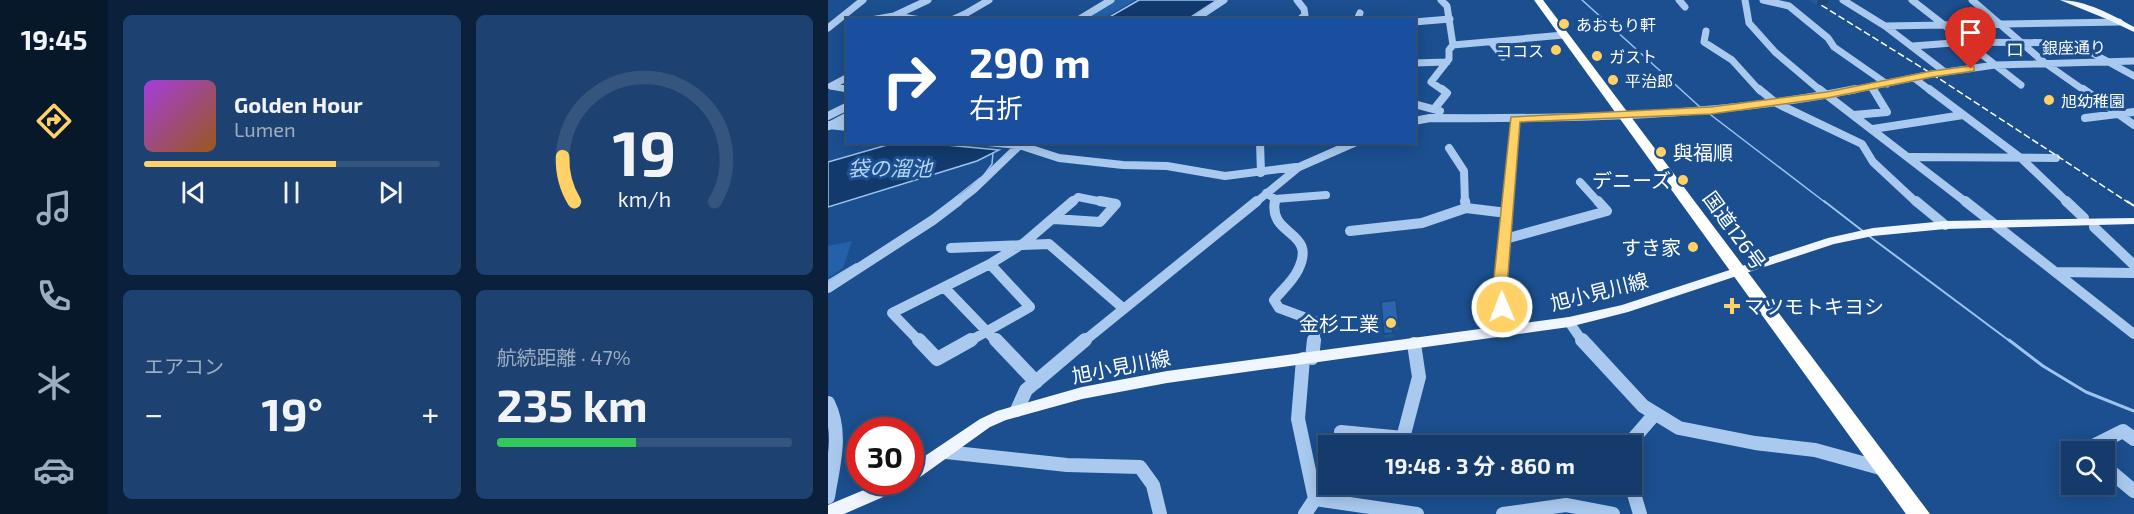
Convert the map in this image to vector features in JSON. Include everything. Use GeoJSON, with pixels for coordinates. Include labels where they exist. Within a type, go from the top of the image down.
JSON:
{"type":"FeatureCollection","features":[{"type":"Feature","properties":{"kind":"highway","name":"国道126号"},"geometry":{"type":"LineString","coordinates":[[1538,0],[1737,272],[1919,514]]}},
{"type":"Feature","properties":{"kind":"main road"},"geometry":{"type":"LineString","coordinates":[[2064,0],[2134,30]]}},
{"type":"Feature","properties":{"kind":"main road"},"geometry":{"type":"LineString","coordinates":[[2019,223],[2026,219],[2134,217]]}},
{"type":"Feature","properties":{"kind":"main road","name":"旭小見川線"},"geometry":{"type":"LineString","coordinates":[[924,466],[985,423],[1017,410],[1082,393],[1156,379],[1569,322],[1623,309],[1832,241],[1866,234],[1945,225],[2134,221]]}},
{"type":"Feature","properties":{"kind":"main road"},"geometry":{"type":"LineString","coordinates":[[2019,223],[2035,227],[2134,227]]}},
{"type":"Feature","properties":{"kind":"main road"},"geometry":{"type":"LineString","coordinates":[[828,513],[870,495]]}},
{"type":"Feature","properties":{"kind":"street"},"geometry":{"type":"LineString","coordinates":[[829,27],[863,0]]}},
{"type":"Feature","properties":{"kind":"street"},"geometry":{"type":"LineString","coordinates":[[882,18],[894,16],[928,0]]}},
{"type":"Feature","properties":{"kind":"street"},"geometry":{"type":"LineString","coordinates":[[956,18],[990,0]]}},
{"type":"Feature","properties":{"kind":"street"},"geometry":{"type":"LineString","coordinates":[[1081,18],[1111,0]]}},
{"type":"Feature","properties":{"kind":"street"},"geometry":{"type":"LineString","coordinates":[[1197,18],[1224,0]]}},
{"type":"Feature","properties":{"kind":"street"},"geometry":{"type":"LineString","coordinates":[[1297,0],[1305,12],[1301,18]]}},
{"type":"Feature","properties":{"kind":"street"},"geometry":{"type":"LineString","coordinates":[[1435,108],[1447,93],[1431,82],[1447,62],[1449,50],[1453,45],[1447,6],[1441,0]]}},
{"type":"Feature","properties":{"kind":"street"},"geometry":{"type":"LineString","coordinates":[[1679,0],[1685,7]]}},
{"type":"Feature","properties":{"kind":"street"},"geometry":{"type":"LineString","coordinates":[[1744,0],[1749,23],[1775,52],[2134,334]]}},
{"type":"Feature","properties":{"kind":"street"},"geometry":{"type":"LineString","coordinates":[[1763,0],[1789,6],[1828,38],[1834,47],[1887,84]]}},
{"type":"Feature","properties":{"kind":"street"},"geometry":{"type":"LineString","coordinates":[[1843,0],[1885,26],[1945,72]]}},
{"type":"Feature","properties":{"kind":"street"},"geometry":{"type":"LineString","coordinates":[[1912,0],[2021,85]]}},
{"type":"Feature","properties":{"kind":"street"},"geometry":{"type":"LineString","coordinates":[[1972,0],[2045,63],[2134,125]]}},
{"type":"Feature","properties":{"kind":"street"},"geometry":{"type":"LineString","coordinates":[[894,16],[908,18]]}},
{"type":"Feature","properties":{"kind":"street"},"geometry":{"type":"LineString","coordinates":[[1416,22],[1450,19]]}},
{"type":"Feature","properties":{"kind":"street"},"geometry":{"type":"LineString","coordinates":[[1885,26],[2119,22]]}},
{"type":"Feature","properties":{"kind":"street"},"geometry":{"type":"LineString","coordinates":[[829,27],[846,23]]}},
{"type":"Feature","properties":{"kind":"street"},"geometry":{"type":"LineString","coordinates":[[1706,31],[1704,42],[1732,60],[1761,93],[1776,103],[1862,144],[1873,162],[1897,186],[1945,225]]}},
{"type":"Feature","properties":{"kind":"street"},"geometry":{"type":"LineString","coordinates":[[1453,45],[1564,35]]}},
{"type":"Feature","properties":{"kind":"street"},"geometry":{"type":"LineString","coordinates":[[1913,46],[1966,42],[2074,42],[2134,76]]}},
{"type":"Feature","properties":{"kind":"street"},"geometry":{"type":"LineString","coordinates":[[1492,43],[1503,57]]}},
{"type":"Feature","properties":{"kind":"street","name":"銀座通り"},"geometry":{"type":"LineString","coordinates":[[1416,121],[1444,118],[1515,119],[1705,111],[1827,95],[1945,72],[1995,65],[2134,61]]}},
{"type":"Feature","properties":{"kind":"street"},"geometry":{"type":"LineString","coordinates":[[1416,63],[1447,62]]}},
{"type":"Feature","properties":{"kind":"street"},"geometry":{"type":"LineString","coordinates":[[846,78],[831,86],[846,88]]}},
{"type":"Feature","properties":{"kind":"street"},"geometry":{"type":"LineString","coordinates":[[1914,78],[2022,159],[2084,218]]}},
{"type":"Feature","properties":{"kind":"street"},"geometry":{"type":"LineString","coordinates":[[1854,114],[1887,112],[1872,87]]}},
{"type":"Feature","properties":{"kind":"street"},"geometry":{"type":"LineString","coordinates":[[1416,105],[1435,108],[1444,114],[1444,118]]}},
{"type":"Feature","properties":{"kind":"street"},"geometry":{"type":"LineString","coordinates":[[828,122],[846,108]]}},
{"type":"Feature","properties":{"kind":"street"},"geometry":{"type":"LineString","coordinates":[[2085,118],[2134,112]]}},
{"type":"Feature","properties":{"kind":"street"},"geometry":{"type":"LineString","coordinates":[[1873,129],[1963,114]]}},
{"type":"Feature","properties":{"kind":"street"},"geometry":{"type":"LineString","coordinates":[[828,122],[846,117]]}},
{"type":"Feature","properties":{"kind":"street"},"geometry":{"type":"LineString","coordinates":[[1503,332],[1500,287],[1515,119]]}},
{"type":"Feature","properties":{"kind":"street"},"geometry":{"type":"LineString","coordinates":[[828,122],[846,126]]}},
{"type":"Feature","properties":{"kind":"street"},"geometry":{"type":"LineString","coordinates":[[828,288],[933,220],[981,183],[1021,144],[1050,156],[1072,160],[1167,166],[1225,176],[1261,173],[1299,166],[1351,144]]}},
{"type":"Feature","properties":{"kind":"street"},"geometry":{"type":"LineString","coordinates":[[1260,144],[1261,173]]}},
{"type":"Feature","properties":{"kind":"street"},"geometry":{"type":"LineString","coordinates":[[1449,148],[1464,164],[1467,174],[1463,189],[1466,208]]}},
{"type":"Feature","properties":{"kind":"street"},"geometry":{"type":"LineString","coordinates":[[1909,157],[2056,158]]}},
{"type":"Feature","properties":{"kind":"street"},"geometry":{"type":"LineString","coordinates":[[1017,410],[1022,397],[1036,382],[1124,309],[1270,196],[1299,166]]}},
{"type":"Feature","properties":{"kind":"street"},"geometry":{"type":"LineString","coordinates":[[1505,239],[1607,211],[1580,182]]}},
{"type":"Feature","properties":{"kind":"street"},"geometry":{"type":"LineString","coordinates":[[1270,196],[1326,195]]}},
{"type":"Feature","properties":{"kind":"street"},"geometry":{"type":"LineString","coordinates":[[1270,196],[1277,224],[1296,234],[1302,243],[1301,265],[1275,300],[1279,308],[1317,322],[1308,358],[1298,418],[1315,499],[1305,514]]}},
{"type":"Feature","properties":{"kind":"street"},"geometry":{"type":"LineString","coordinates":[[990,264],[1030,307],[937,358],[892,313],[990,264],[1024,243],[1078,197],[1116,204],[1100,222],[1091,224],[1054,219]]}},
{"type":"Feature","properties":{"kind":"street"},"geometry":{"type":"LineString","coordinates":[[1350,231],[1422,222],[1466,208],[1507,213]]}},
{"type":"Feature","properties":{"kind":"street"},"geometry":{"type":"LineString","coordinates":[[2094,227],[2134,265]]}},
{"type":"Feature","properties":{"kind":"street"},"geometry":{"type":"LineString","coordinates":[[951,248],[1024,243],[1048,244],[1124,309]]}},
{"type":"Feature","properties":{"kind":"street"},"geometry":{"type":"LineString","coordinates":[[2054,272],[2134,273]]}},
{"type":"Feature","properties":{"kind":"street"},"geometry":{"type":"LineString","coordinates":[[944,286],[1036,382]]}},
{"type":"Feature","properties":{"kind":"street"},"geometry":{"type":"LineString","coordinates":[[1569,322],[1588,348],[1654,415],[1679,428],[1755,443],[1815,450],[1887,470]]}},
{"type":"Feature","properties":{"kind":"street"},"geometry":{"type":"LineString","coordinates":[[1341,432],[1403,438],[1419,377],[1414,344]]}},
{"type":"Feature","properties":{"kind":"street"},"geometry":{"type":"LineString","coordinates":[[828,403],[836,418],[835,448],[828,497]]}},
{"type":"Feature","properties":{"kind":"street"},"geometry":{"type":"LineString","coordinates":[[1637,435],[1654,415]]}},
{"type":"Feature","properties":{"kind":"street"},"geometry":{"type":"LineString","coordinates":[[2103,441],[2123,431],[2134,439]]}},
{"type":"Feature","properties":{"kind":"street"},"geometry":{"type":"LineString","coordinates":[[946,452],[1067,465],[1140,467],[1153,485],[1160,514]]}},
{"type":"Feature","properties":{"kind":"street"},"geometry":{"type":"LineString","coordinates":[[2115,475],[2134,491]]}},
{"type":"Feature","properties":{"kind":"street"},"geometry":{"type":"LineString","coordinates":[[1635,495],[1640,514]]}},
{"type":"Feature","properties":{"kind":"street"},"geometry":{"type":"LineString","coordinates":[[1315,499],[1417,514]]}},
{"type":"Feature","properties":{"kind":"street"},"geometry":{"type":"LineString","coordinates":[[1503,514],[1566,505],[1612,514]]}},
{"type":"Feature","properties":{"kind":"shaded area"},"geometry":{"type":"Polygon","coordinates":[[[1114,0],[1135,0],[1104,18],[1083,18],[1114,0]]]}},
{"type":"Feature","properties":{"kind":"shaded area"},"geometry":{"type":"Polygon","coordinates":[[[852,241],[843,268],[828,278],[828,246],[852,241]]]}},
{"type":"Feature","properties":{"kind":"water"},"geometry":{"type":"Polygon","coordinates":[[[1139,0],[1217,0],[1190,18],[1108,18],[1139,0]]]}},
{"type":"Feature","properties":{"kind":"water","name":"袋の溜池"},"geometry":{"type":"Polygon","coordinates":[[[891,144],[936,144],[999,150],[977,161],[828,207],[828,162],[891,144]]]}},
{"type":"Feature","properties":{"kind":"building","name":"金杉工業"},"geometry":{"type":"Polygon","coordinates":[[[1396,300],[1399,326],[1393,326],[1393,333],[1384,334],[1381,302],[1396,300]]]}},
{"type":"Feature","properties":{"kind":"waterway"},"geometry":{"type":"LineString","coordinates":[[1582,0],[1700,107]]}},
{"type":"Feature","properties":{"kind":"waterway"},"geometry":{"type":"LineString","coordinates":[[1707,112],[1826,203]]}},
{"type":"Feature","properties":{"kind":"waterway"},"geometry":{"type":"LineString","coordinates":[[984,175],[992,164],[993,153]]}},
{"type":"Feature","properties":{"kind":"waterway"},"geometry":{"type":"LineString","coordinates":[[956,197],[980,178]]}},
{"type":"Feature","properties":{"kind":"waterway"},"geometry":{"type":"LineString","coordinates":[[1824,201],[1864,232]]}},
{"type":"Feature","properties":{"kind":"waterway"},"geometry":{"type":"LineString","coordinates":[[1869,236],[2011,342]]}},
{"type":"Feature","properties":{"kind":"waterway"},"geometry":{"type":"LineString","coordinates":[[828,281],[856,264]]}},
{"type":"Feature","properties":{"kind":"waterway"},"geometry":{"type":"LineString","coordinates":[[2009,340],[2043,366],[2086,392],[2134,411]]}},
{"type":"Feature","properties":{"kind":"railway"},"geometry":{"type":"LineString","coordinates":[[1813,0],[1932,74],[2129,203]]}},
{"type":"Feature","properties":{"kind":"railway"},"geometry":{"type":"LineString","coordinates":[[2127,201],[2134,206]]}},
{"type":"Feature","properties":{"kind":"place","name":"あおもり軒"},"geometry":{"type":"Point","coordinates":[1564,24]}},
{"type":"Feature","properties":{"kind":"place","name":"ココス"},"geometry":{"type":"Point","coordinates":[1556,50]}},
{"type":"Feature","properties":{"kind":"place","name":"ガスト"},"geometry":{"type":"Point","coordinates":[1597,56]}},
{"type":"Feature","properties":{"kind":"place","name":"平治郎"},"geometry":{"type":"Point","coordinates":[1613,80]}},
{"type":"Feature","properties":{"kind":"place","name":"旭幼稚園"},"geometry":{"type":"Point","coordinates":[2049,100]}},
{"type":"Feature","properties":{"kind":"place","name":"與福順"},"geometry":{"type":"Point","coordinates":[1661,152]}},
{"type":"Feature","properties":{"kind":"place","name":"デニーズ"},"geometry":{"type":"Point","coordinates":[1683,180]}},
{"type":"Feature","properties":{"kind":"place","name":"すき家"},"geometry":{"type":"Point","coordinates":[1693,247]}},
{"type":"Feature","properties":{"kind":"place","name":"マツモトキヨシ"},"geometry":{"type":"Point","coordinates":[1732,306]}},
{"type":"Feature","properties":{"kind":"place","name":"金杉工業"},"geometry":{"type":"Point","coordinates":[1391,323]}},
{"type":"Feature","properties":{"kind":"district","name":"ロ"},"geometry":{"type":"Point","coordinates":[2015,49]}},
{"type":"Feature","properties":{"kind":"route"},"geometry":{"type":"LineString","coordinates":[[1502,307],[1500,287],[1515,119],[1711,111],[1827,95],[1932,74],[1971,69]]}}]}
